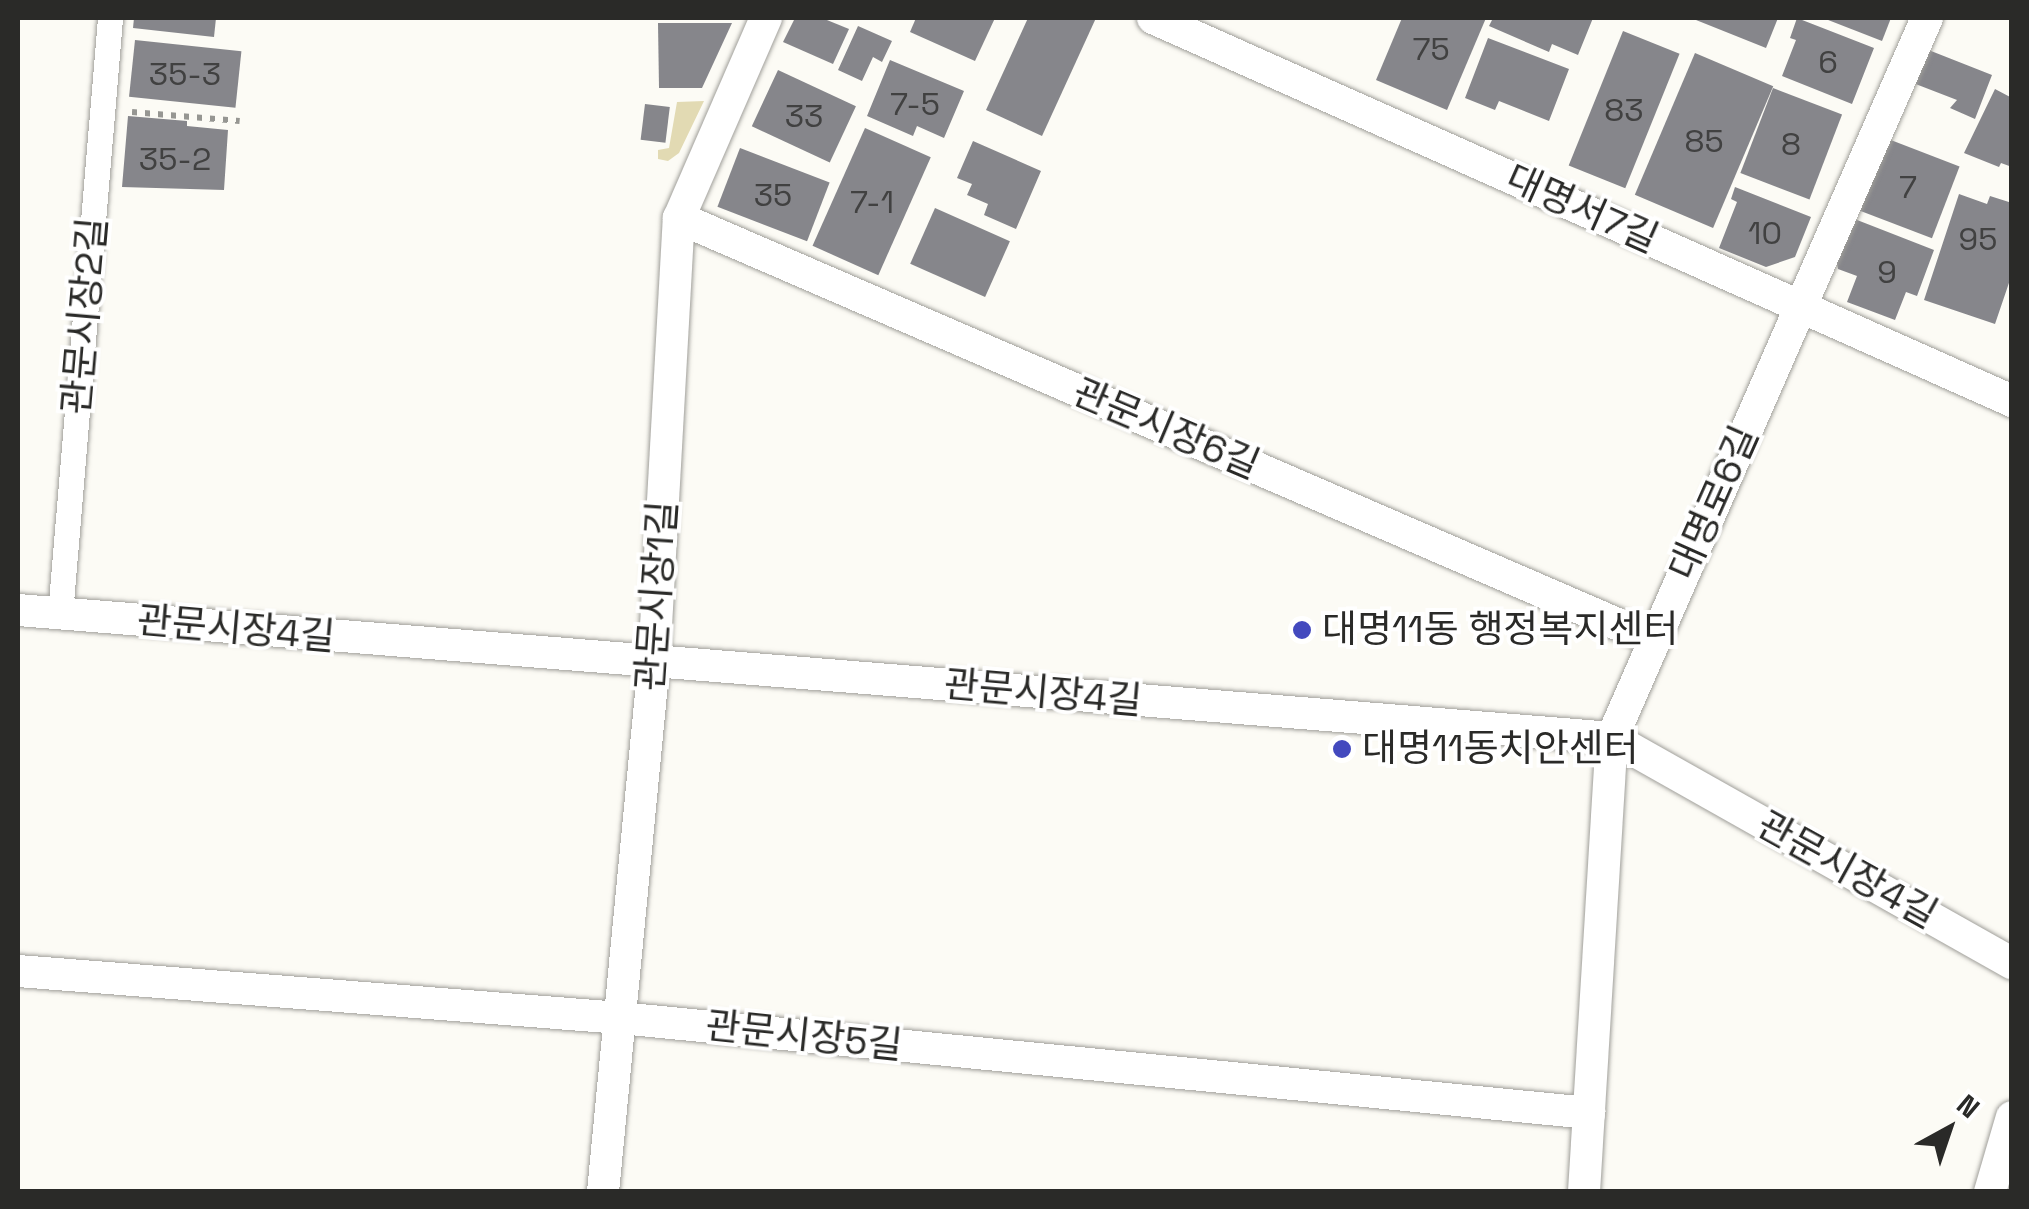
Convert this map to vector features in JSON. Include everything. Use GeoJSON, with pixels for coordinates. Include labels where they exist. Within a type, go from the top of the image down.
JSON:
{"type":"FeatureCollection","features":[{"type":"Feature","properties":{"kind":"street","name":"관문시장2길"},"geometry":{"type":"LineString","coordinates":[[60,614],[110,18]]}},
{"type":"Feature","properties":{"kind":"street","name":"관문시장1길"},"geometry":{"type":"LineString","coordinates":[[603,1192],[654,662],[679,218],[766,18]]}},
{"type":"Feature","properties":{"kind":"street","name":"대명서7길"},"geometry":{"type":"LineString","coordinates":[[1153,18],[2012,401]]}},
{"type":"Feature","properties":{"kind":"street","name":"대명로6길"},"geometry":{"type":"LineString","coordinates":[[1584,1192],[1612,738],[1926,18]]}},
{"type":"Feature","properties":{"kind":"street","name":"관문시장6길"},"geometry":{"type":"LineString","coordinates":[[679,218],[1654,640]]}},
{"type":"Feature","properties":{"kind":"street","name":"관문시장4길"},"geometry":{"type":"LineString","coordinates":[[18,610],[1612,738],[2012,963]]}},
{"type":"Feature","properties":{"kind":"street","name":"관문시장5길"},"geometry":{"type":"LineString","coordinates":[[18,971],[620,1018],[1589,1113]]}},
{"type":"Feature","properties":{"kind":"street"},"geometry":{"type":"LineString","coordinates":[[1990,1192],[2012,1117]]}},
{"type":"Feature","properties":{"kind":"path"},"geometry":{"type":"LineString","coordinates":[[124,111],[240,121]]}},
{"type":"Feature","properties":{"kind":"shaded area"},"geometry":{"type":"Polygon","coordinates":[[[704,101],[679,153],[668,161],[658,159],[658,150],[669,148],[677,102],[704,101]]]}},
{"type":"Feature","properties":{"kind":"building"},"geometry":{"type":"Polygon","coordinates":[[[134,18],[216,18],[214,37],[133,28],[134,18]]]}},
{"type":"Feature","properties":{"kind":"building"},"geometry":{"type":"Polygon","coordinates":[[[795,18],[822,18],[849,29],[833,64],[783,42],[795,18]]]}},
{"type":"Feature","properties":{"kind":"building"},"geometry":{"type":"Polygon","coordinates":[[[916,18],[995,18],[975,61],[910,32],[916,18]]]}},
{"type":"Feature","properties":{"kind":"building"},"geometry":{"type":"Polygon","coordinates":[[[1028,18],[1096,18],[1042,136],[986,110],[1028,18]]]}},
{"type":"Feature","properties":{"kind":"building"},"geometry":{"type":"Polygon","coordinates":[[[1402,18],[1486,18],[1447,110],[1376,80],[1402,18]]]}},
{"type":"Feature","properties":{"kind":"building"},"geometry":{"type":"Polygon","coordinates":[[[1493,18],[1593,18],[1578,55],[1552,44],[1549,52],[1489,26],[1493,18]]]}},
{"type":"Feature","properties":{"kind":"building"},"geometry":{"type":"Polygon","coordinates":[[[1691,18],[1778,18],[1766,48],[1691,18]]]}},
{"type":"Feature","properties":{"kind":"building"},"geometry":{"type":"Polygon","coordinates":[[[1797,18],[1874,48],[1852,104],[1782,76],[1796,40],[1790,38],[1797,18]]]}},
{"type":"Feature","properties":{"kind":"building"},"geometry":{"type":"Polygon","coordinates":[[[1823,18],[1891,18],[1882,41],[1823,18]]]}},
{"type":"Feature","properties":{"kind":"building"},"geometry":{"type":"Polygon","coordinates":[[[658,23],[732,23],[702,88],[659,88],[658,23]]]}},
{"type":"Feature","properties":{"kind":"building"},"geometry":{"type":"Polygon","coordinates":[[[858,26],[892,41],[882,62],[873,57],[862,81],[838,70],[858,26]]]}},
{"type":"Feature","properties":{"kind":"building"},"geometry":{"type":"Polygon","coordinates":[[[1623,31],[1680,54],[1625,188],[1569,165],[1623,31]]]}},
{"type":"Feature","properties":{"kind":"building"},"geometry":{"type":"Polygon","coordinates":[[[1488,38],[1569,69],[1549,121],[1499,101],[1495,110],[1465,98],[1488,38]]]}},
{"type":"Feature","properties":{"kind":"building"},"geometry":{"type":"Polygon","coordinates":[[[135,40],[241,51],[235,108],[129,97],[135,40]]]}},
{"type":"Feature","properties":{"kind":"building"},"geometry":{"type":"Polygon","coordinates":[[[1926,49],[1992,75],[1975,119],[1950,108],[1957,100],[1913,83],[1926,49]]]}},
{"type":"Feature","properties":{"kind":"building"},"geometry":{"type":"Polygon","coordinates":[[[1695,53],[1773,86],[1713,228],[1635,195],[1695,53]]]}},
{"type":"Feature","properties":{"kind":"building"},"geometry":{"type":"Polygon","coordinates":[[[890,60],[964,91],[944,138],[917,126],[913,136],[867,116],[890,60]]]}},
{"type":"Feature","properties":{"kind":"building"},"geometry":{"type":"Polygon","coordinates":[[[778,70],[856,106],[830,163],[752,126],[778,70]]]}},
{"type":"Feature","properties":{"kind":"building"},"geometry":{"type":"Polygon","coordinates":[[[1773,88],[1842,115],[1809,199],[1740,173],[1773,88]]]}},
{"type":"Feature","properties":{"kind":"building"},"geometry":{"type":"Polygon","coordinates":[[[1995,89],[2012,98],[2012,167],[2001,163],[1999,167],[1964,153],[1995,89]]]}},
{"type":"Feature","properties":{"kind":"building"},"geometry":{"type":"Polygon","coordinates":[[[645,104],[670,107],[665,143],[641,140],[645,104]]]}},
{"type":"Feature","properties":{"kind":"building"},"geometry":{"type":"Polygon","coordinates":[[[128,116],[187,121],[187,126],[228,130],[224,190],[122,187],[128,116]]]}},
{"type":"Feature","properties":{"kind":"building"},"geometry":{"type":"Polygon","coordinates":[[[865,128],[931,157],[878,275],[813,246],[865,128]]]}},
{"type":"Feature","properties":{"kind":"building"},"geometry":{"type":"Polygon","coordinates":[[[1883,137],[1960,166],[1932,238],[1855,209],[1883,137]]]}},
{"type":"Feature","properties":{"kind":"building"},"geometry":{"type":"Polygon","coordinates":[[[973,141],[1041,171],[1016,229],[984,215],[988,204],[967,195],[972,184],[957,178],[973,141]]]}},
{"type":"Feature","properties":{"kind":"building"},"geometry":{"type":"Polygon","coordinates":[[[740,148],[830,182],[807,241],[717,207],[740,148]]]}},
{"type":"Feature","properties":{"kind":"building"},"geometry":{"type":"Polygon","coordinates":[[[1735,187],[1811,217],[1795,257],[1766,267],[1719,248],[1737,202],[1731,199],[1735,187]]]}},
{"type":"Feature","properties":{"kind":"building"},"geometry":{"type":"Polygon","coordinates":[[[1959,194],[1987,204],[1990,196],[2012,203],[2012,274],[1995,324],[1924,300],[1959,194]]]}},
{"type":"Feature","properties":{"kind":"building"},"geometry":{"type":"Polygon","coordinates":[[[935,208],[1010,241],[985,297],[910,264],[935,208]]]}},
{"type":"Feature","properties":{"kind":"building"},"geometry":{"type":"Polygon","coordinates":[[[1852,218],[1934,250],[1917,296],[1906,292],[1895,320],[1847,302],[1857,276],[1838,269],[1836,259],[1852,218]]]}},
{"type":"Feature","properties":{"kind":"place","name":"대명11동 행정복지센터"},"geometry":{"type":"Point","coordinates":[1302,630]}},
{"type":"Feature","properties":{"kind":"place","name":"대명11동치안센터"},"geometry":{"type":"Point","coordinates":[1342,749]}}]}
